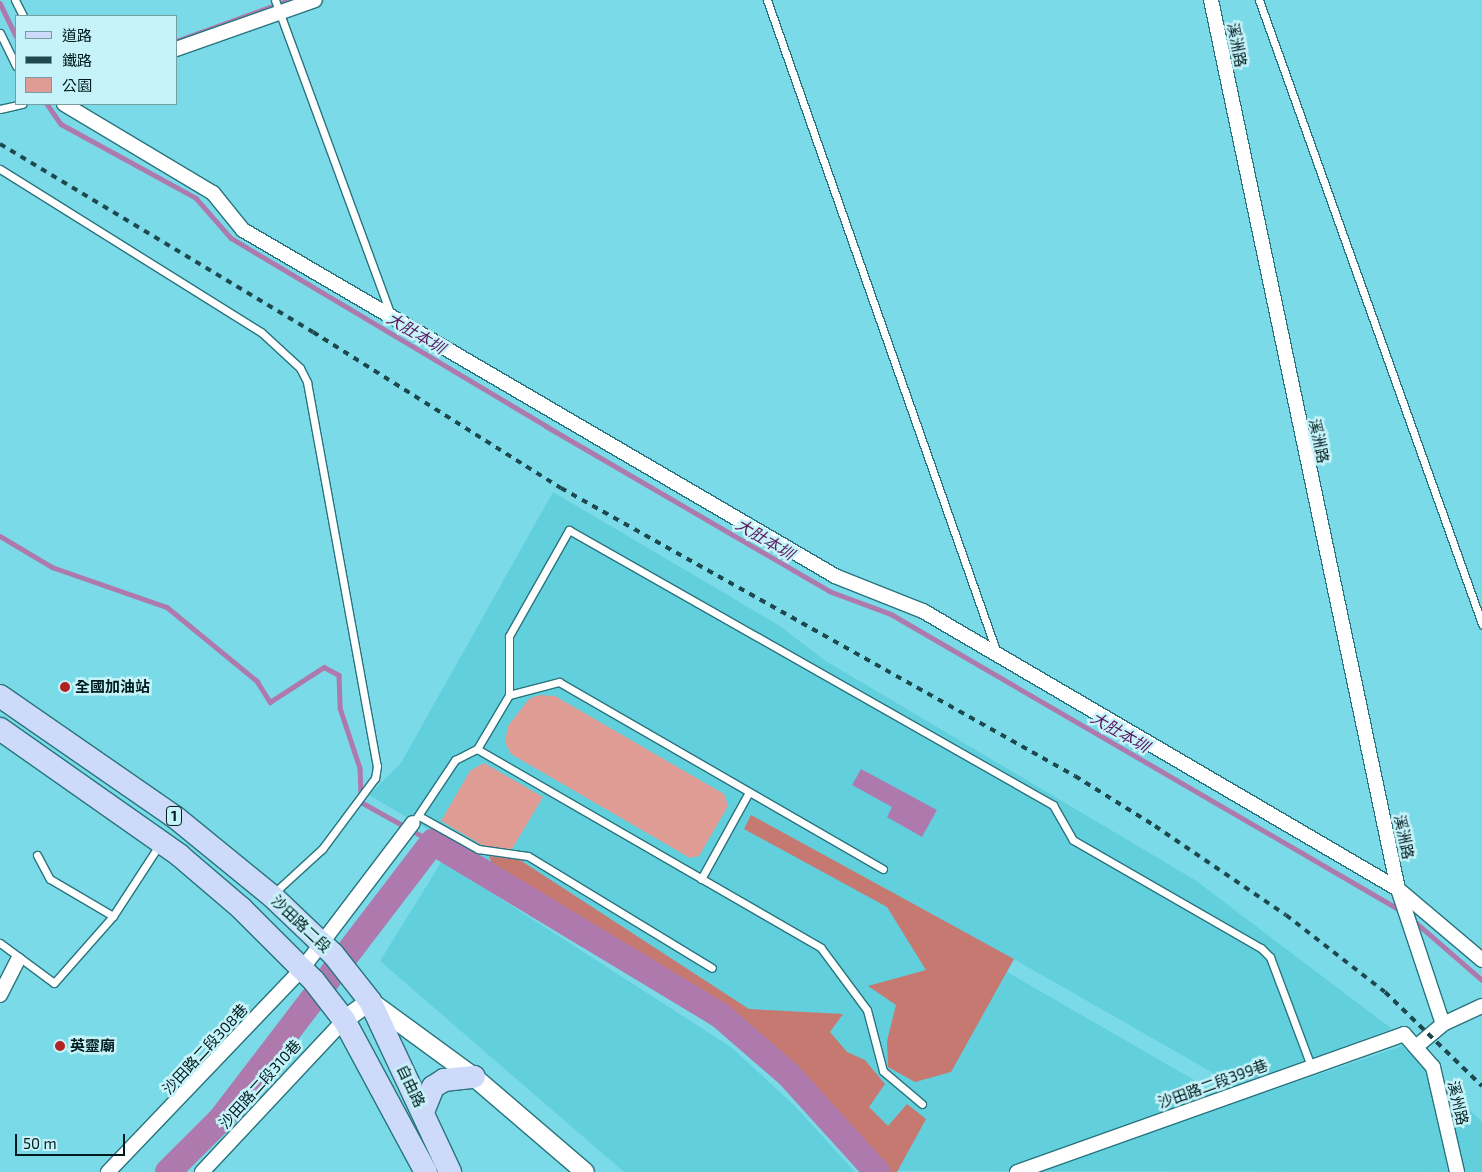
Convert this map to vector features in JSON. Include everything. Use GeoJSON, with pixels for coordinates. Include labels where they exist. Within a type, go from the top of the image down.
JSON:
{"type":"FeatureCollection","features":[{"type":"Feature","properties":{"kind":"main road","name":"沙田路二段"},"geometry":{"type":"LineString","coordinates":[[0,696],[175,817],[272,896],[328,949],[354,978],[370,1000]]}},
{"type":"Feature","properties":{"kind":"main road","name":"沙田路二段"},"geometry":{"type":"LineString","coordinates":[[0,729],[162,842],[241,908],[314,981],[344,1020]]}},
{"type":"Feature","properties":{"kind":"main road","name":"自由路"},"geometry":{"type":"LineString","coordinates":[[370,1000],[450,1172]]}},
{"type":"Feature","properties":{"kind":"main road","name":"自由路"},"geometry":{"type":"LineString","coordinates":[[344,1020],[426,1172]]}},
{"type":"Feature","properties":{"kind":"main road"},"geometry":{"type":"LineString","coordinates":[[423,1112],[433,1087],[444,1080],[474,1077]]}},
{"type":"Feature","properties":{"kind":"street"},"geometry":{"type":"LineString","coordinates":[[178,48],[278,6],[316,0]]}},
{"type":"Feature","properties":{"kind":"street","name":"溪洲路"},"geometry":{"type":"LineString","coordinates":[[1211,0],[1398,889],[1443,1024]]}},
{"type":"Feature","properties":{"kind":"street"},"geometry":{"type":"LineString","coordinates":[[66,105],[213,193],[243,230],[835,576],[923,611],[1398,889],[1482,960]]}},
{"type":"Feature","properties":{"kind":"street","name":"沙田路二段308巷"},"geometry":{"type":"LineString","coordinates":[[108,1172],[314,981],[328,949],[416,820]]}},
{"type":"Feature","properties":{"kind":"street"},"geometry":{"type":"LineString","coordinates":[[0,995],[18,960]]}},
{"type":"Feature","properties":{"kind":"street"},"geometry":{"type":"LineString","coordinates":[[344,1020],[370,1000]]}},
{"type":"Feature","properties":{"kind":"street","name":"沙田路二段"},"geometry":{"type":"LineString","coordinates":[[370,1000],[474,1077],[577,1170]]}},
{"type":"Feature","properties":{"kind":"street"},"geometry":{"type":"LineString","coordinates":[[1418,1046],[1443,1024],[1482,1006]]}},
{"type":"Feature","properties":{"kind":"street","name":"沙田路二段310巷"},"geometry":{"type":"LineString","coordinates":[[202,1172],[344,1020]]}},
{"type":"Feature","properties":{"kind":"street","name":"沙田路二段399巷"},"geometry":{"type":"LineString","coordinates":[[1017,1172],[1404,1034],[1418,1046]]}},
{"type":"Feature","properties":{"kind":"street","name":"溪州路"},"geometry":{"type":"LineString","coordinates":[[1418,1046],[1433,1067],[1457,1172]]}},
{"type":"Feature","properties":{"kind":"lane"},"geometry":{"type":"LineString","coordinates":[[15,0],[22,15]]}},
{"type":"Feature","properties":{"kind":"lane"},"geometry":{"type":"LineString","coordinates":[[767,0],[998,656]]}},
{"type":"Feature","properties":{"kind":"lane"},"geometry":{"type":"LineString","coordinates":[[1259,0],[1482,624]]}},
{"type":"Feature","properties":{"kind":"lane"},"geometry":{"type":"LineString","coordinates":[[278,6],[391,316]]}},
{"type":"Feature","properties":{"kind":"lane"},"geometry":{"type":"LineString","coordinates":[[0,33],[15,64]]}},
{"type":"Feature","properties":{"kind":"lane"},"geometry":{"type":"LineString","coordinates":[[0,109],[18,105]]}},
{"type":"Feature","properties":{"kind":"lane"},"geometry":{"type":"LineString","coordinates":[[0,169],[261,332],[300,368],[307,382],[377,766],[374,778],[322,848],[272,896]]}},
{"type":"Feature","properties":{"kind":"lane"},"geometry":{"type":"LineString","coordinates":[[712,968],[528,856],[478,849],[416,820],[455,760],[477,749],[509,695],[508,636],[570,530],[1053,805],[1073,840],[1261,948],[1270,957],[1311,1066]]}},
{"type":"Feature","properties":{"kind":"lane"},"geometry":{"type":"LineString","coordinates":[[509,695],[559,682],[883,869]]}},
{"type":"Feature","properties":{"kind":"lane"},"geometry":{"type":"LineString","coordinates":[[477,749],[821,948],[867,1010],[883,1071],[922,1104]]}},
{"type":"Feature","properties":{"kind":"lane"},"geometry":{"type":"LineString","coordinates":[[700,879],[749,792]]}},
{"type":"Feature","properties":{"kind":"lane"},"geometry":{"type":"LineString","coordinates":[[0,944],[18,960],[54,983],[113,916],[162,842]]}},
{"type":"Feature","properties":{"kind":"lane"},"geometry":{"type":"LineString","coordinates":[[37,855],[50,879],[113,916]]}},
{"type":"Feature","properties":{"kind":"shaded area"},"geometry":{"type":"Polygon","coordinates":[[[553,492],[780,626],[824,660],[1195,880],[1392,1029],[1236,1086],[1014,959],[1007,972],[1234,1103],[1402,1046],[1482,1122],[1482,1172],[893,1171],[733,1010],[369,795],[401,763],[553,492]]]}},
{"type":"Feature","properties":{"kind":"shaded area"},"geometry":{"type":"Polygon","coordinates":[[[861,769],[937,810],[922,837],[887,817],[892,807],[852,785],[861,769]]]}},
{"type":"Feature","properties":{"kind":"shaded area"},"geometry":{"type":"Polygon","coordinates":[[[751,815],[1014,959],[951,1072],[915,1082],[888,1067],[887,1041],[896,1005],[868,986],[926,970],[887,907],[744,829],[751,815]]]}},
{"type":"Feature","properties":{"kind":"shaded area"},"geometry":{"type":"Polygon","coordinates":[[[489,856],[520,860],[749,1009],[843,1014],[830,1032],[847,1052],[865,1060],[885,1084],[869,1107],[888,1126],[907,1104],[926,1119],[897,1172],[881,1172],[810,1091],[748,1034],[500,886],[489,856]]]}},
{"type":"Feature","properties":{"kind":"shaded area"},"geometry":{"type":"Polygon","coordinates":[[[442,861],[731,1047],[795,1106],[855,1172],[624,1172],[380,961],[442,861]]]}},
{"type":"Feature","properties":{"kind":"green space"},"geometry":{"type":"Polygon","coordinates":[[[539,695],[555,696],[724,794],[728,806],[699,856],[690,858],[511,754],[505,742],[508,726],[529,699],[539,695]]]}},
{"type":"Feature","properties":{"kind":"green space"},"geometry":{"type":"Polygon","coordinates":[[[484,763],[543,797],[506,859],[441,821],[470,771],[484,763]]]}},
{"type":"Feature","properties":{"kind":"waterway"},"geometry":{"type":"LineString","coordinates":[[178,40],[289,0]]}},
{"type":"Feature","properties":{"kind":"waterway","name":"大肚本圳"},"geometry":{"type":"LineString","coordinates":[[0,3],[15,34]]}},
{"type":"Feature","properties":{"kind":"waterway","name":"大肚本圳"},"geometry":{"type":"LineString","coordinates":[[48,105],[61,124],[196,198],[231,238],[546,426],[829,591],[891,614],[1402,911]]}},
{"type":"Feature","properties":{"kind":"waterway"},"geometry":{"type":"LineString","coordinates":[[0,536],[52,567],[167,607],[257,681],[270,702],[324,667],[339,675],[340,708],[360,768],[361,802],[433,842]]}},
{"type":"Feature","properties":{"kind":"waterway"},"geometry":{"type":"LineString","coordinates":[[168,1172],[221,1119],[433,842],[721,1016],[789,1075],[877,1172]]}},
{"type":"Feature","properties":{"kind":"waterway","name":"大肚本圳"},"geometry":{"type":"LineString","coordinates":[[1413,920],[1482,980]]}},
{"type":"Feature","properties":{"kind":"railway"},"geometry":{"type":"LineString","coordinates":[[0,144],[313,332],[561,488],[1075,776],[1155,826],[1286,915],[1385,992],[1482,1086]]}},
{"type":"Feature","properties":{"kind":"place","name":"全國加油站"},"geometry":{"type":"Point","coordinates":[65,687]}},
{"type":"Feature","properties":{"kind":"place","name":"英靈廟"},"geometry":{"type":"Point","coordinates":[60,1046]}}]}
